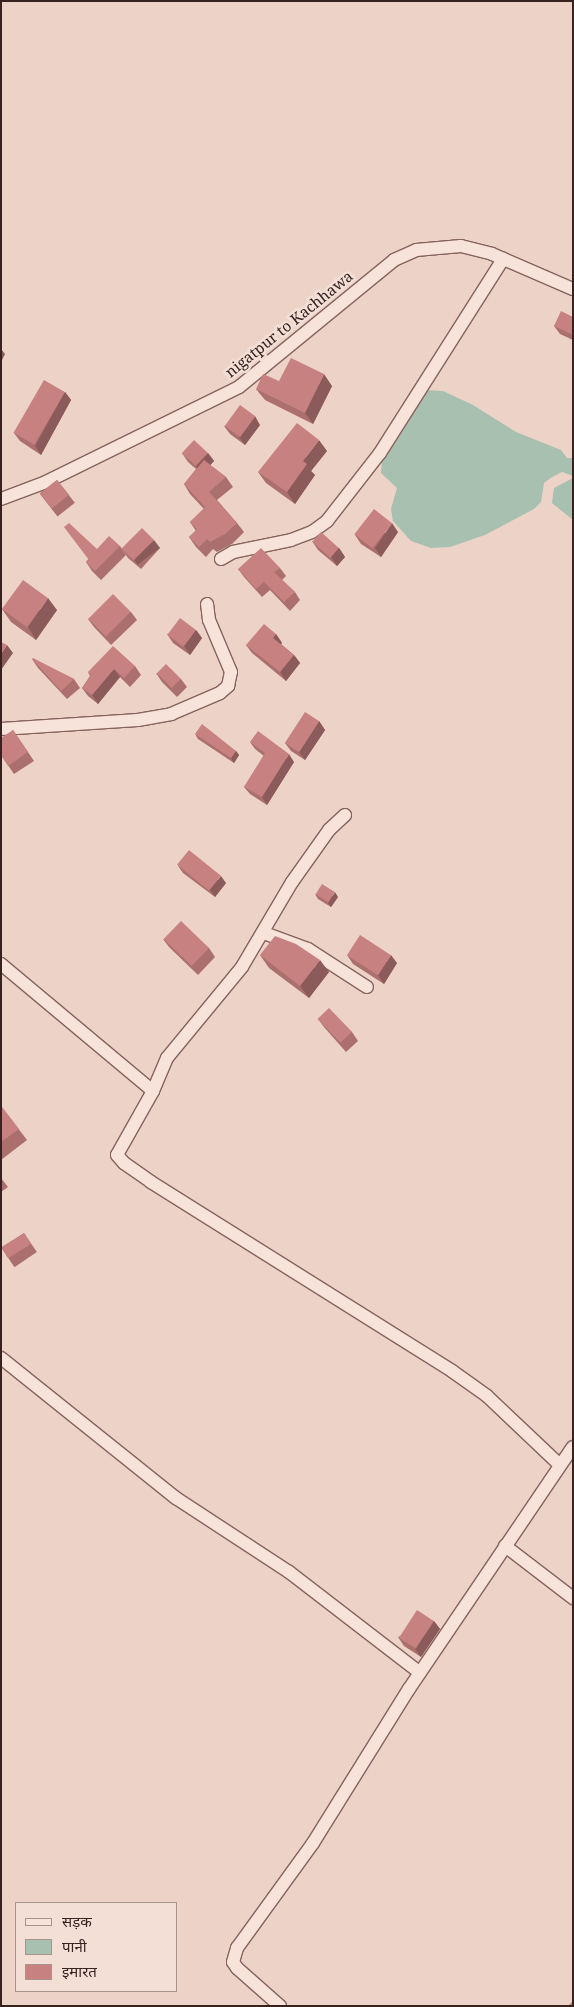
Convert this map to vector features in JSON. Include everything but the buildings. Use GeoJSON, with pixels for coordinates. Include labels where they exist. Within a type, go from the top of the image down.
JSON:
{"type":"FeatureCollection","features":[{"type":"Feature","properties":{"kind":"street","name":"nigatpur to Kachhawa"},"geometry":{"type":"LineString","coordinates":[[1,499],[46,482],[213,402],[239,387],[394,260],[416,250],[461,246],[502,259],[573,289]]}},
{"type":"Feature","properties":{"kind":"street"},"geometry":{"type":"LineString","coordinates":[[221,559],[233,552],[291,540],[312,532],[327,521],[380,453],[502,259]]}},
{"type":"Feature","properties":{"kind":"street"},"geometry":{"type":"LineString","coordinates":[[1,729],[138,720],[171,714],[220,693],[228,686],[231,672],[209,620],[207,604]]}},
{"type":"Feature","properties":{"kind":"street"},"geometry":{"type":"LineString","coordinates":[[345,815],[308,858],[242,967],[174,1048],[153,1090],[117,1150],[120,1160],[452,1370],[487,1396],[559,1464]]}},
{"type":"Feature","properties":{"kind":"street"},"geometry":{"type":"LineString","coordinates":[[264,933],[308,949],[367,987]]}},
{"type":"Feature","properties":{"kind":"street"},"geometry":{"type":"LineString","coordinates":[[1,964],[153,1090]]}},
{"type":"Feature","properties":{"kind":"street"},"geometry":{"type":"LineString","coordinates":[[1,1358],[176,1498],[289,1572],[420,1673]]}},
{"type":"Feature","properties":{"kind":"street"},"geometry":{"type":"LineString","coordinates":[[280,2006],[237,1968],[233,1962],[237,1948],[313,1842],[420,1673],[559,1464],[573,1446]]}},
{"type":"Feature","properties":{"kind":"street"},"geometry":{"type":"LineString","coordinates":[[505,1546],[573,1598]]}},
{"type":"Feature","properties":{"kind":"water"},"geometry":{"type":"Polygon","coordinates":[[[425,390],[443,391],[473,405],[516,432],[561,450],[567,458],[573,458],[573,476],[562,472],[552,477],[544,483],[541,502],[534,509],[485,535],[450,547],[431,548],[411,541],[393,521],[391,509],[397,488],[381,473],[382,459],[425,390]]]}},
{"type":"Feature","properties":{"kind":"water"},"geometry":{"type":"Polygon","coordinates":[[[573,478],[573,520],[552,503],[554,488],[573,478]]]}}]}
